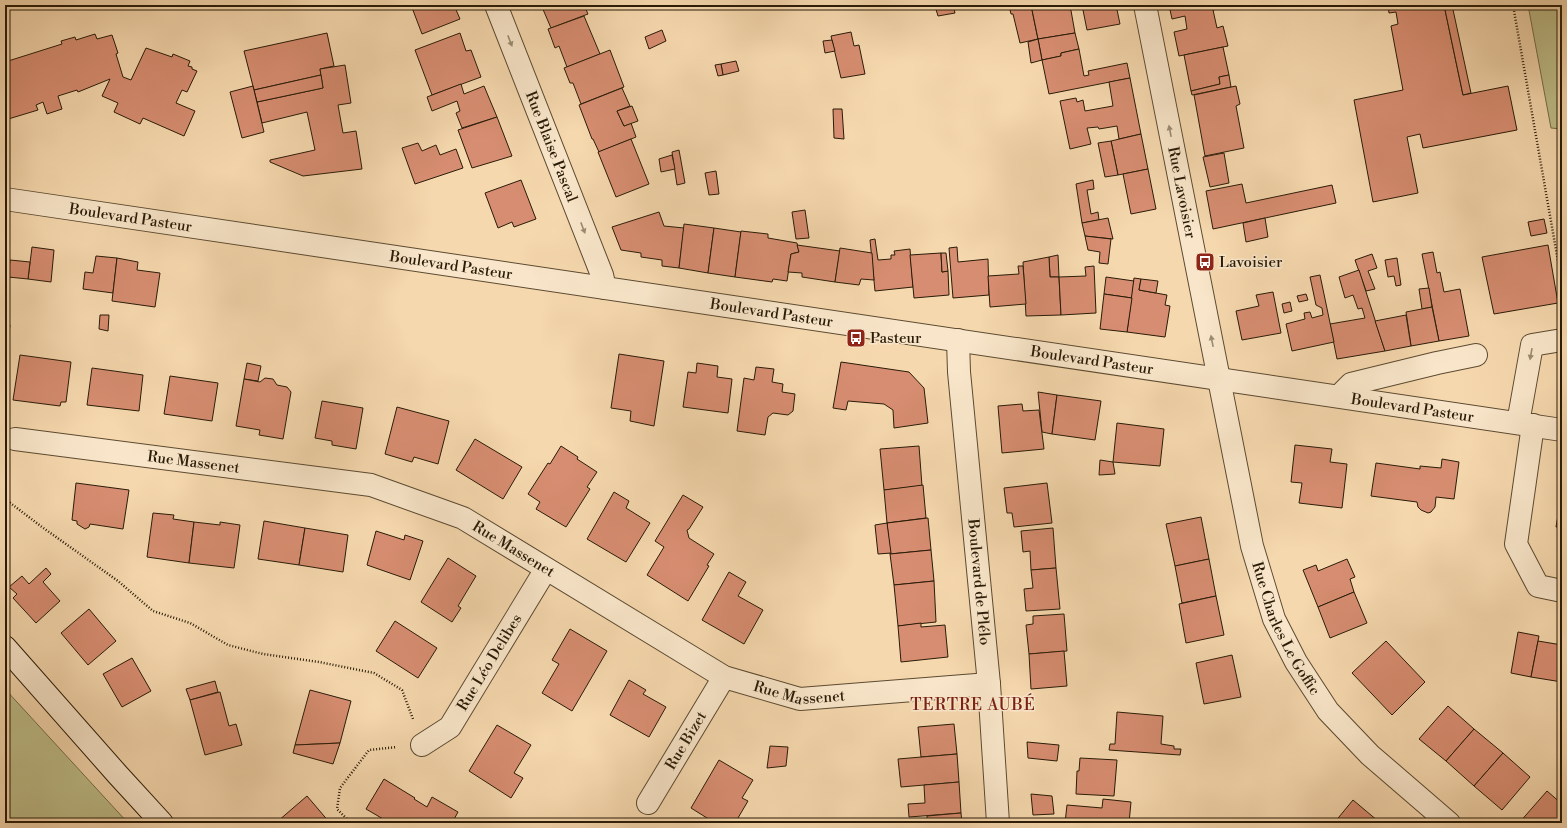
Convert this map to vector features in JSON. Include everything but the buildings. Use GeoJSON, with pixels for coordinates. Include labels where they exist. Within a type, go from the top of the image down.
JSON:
{"type":"FeatureCollection","features":[{"type":"Feature","properties":{"kind":"street","name":"Rue Blaise Pascal"},"geometry":{"type":"LineString","coordinates":[[496,5],[602,275],[605,288]]}},
{"type":"Feature","properties":{"kind":"street","name":"Rue Lavoisier"},"geometry":{"type":"LineString","coordinates":[[1145,5],[1220,379]]}},
{"type":"Feature","properties":{"kind":"street","name":"Boulevard Pasteur"},"geometry":{"type":"LineString","coordinates":[[5,199],[1562,430]]}},
{"type":"Feature","properties":{"kind":"street","name":"Boulevard de Plélo"},"geometry":{"type":"LineString","coordinates":[[958,340],[959,372],[989,684],[998,823]]}},
{"type":"Feature","properties":{"kind":"street"},"geometry":{"type":"LineString","coordinates":[[1562,340],[1532,345],[1516,544],[1538,586],[1562,591]]}},
{"type":"Feature","properties":{"kind":"street"},"geometry":{"type":"LineString","coordinates":[[1339,396],[1351,384],[1476,355]]}},
{"type":"Feature","properties":{"kind":"street","name":"Rue Charles Le Goffic"},"geometry":{"type":"LineString","coordinates":[[1220,379],[1252,546],[1274,618],[1296,662],[1328,711],[1370,755],[1449,823]]}},
{"type":"Feature","properties":{"kind":"street","name":"Rue Massenet"},"geometry":{"type":"LineString","coordinates":[[15,439],[371,485],[463,518],[724,677],[800,699],[989,684]]}},
{"type":"Feature","properties":{"kind":"street","name":"Rue Léo Delibes"},"geometry":{"type":"LineString","coordinates":[[422,745],[450,727],[546,568]]}},
{"type":"Feature","properties":{"kind":"street"},"geometry":{"type":"LineString","coordinates":[[5,647],[113,770],[162,823]]}},
{"type":"Feature","properties":{"kind":"street","name":"Rue Bizet"},"geometry":{"type":"LineString","coordinates":[[648,803],[724,677]]}},
{"type":"Feature","properties":{"kind":"path"},"geometry":{"type":"LineString","coordinates":[[1513,5],[1562,284]]}},
{"type":"Feature","properties":{"kind":"path"},"geometry":{"type":"LineString","coordinates":[[5,499],[118,581],[153,612],[190,623],[228,645],[263,654],[374,673],[402,690]]}},
{"type":"Feature","properties":{"kind":"path"},"geometry":{"type":"LineString","coordinates":[[351,823],[338,809],[340,788],[369,750],[422,745]]}},
{"type":"Feature","properties":{"kind":"green space"},"geometry":{"type":"Polygon","coordinates":[[[1528,5],[1562,5],[1562,129],[1551,128],[1528,5]]]}},
{"type":"Feature","properties":{"kind":"green space"},"geometry":{"type":"Polygon","coordinates":[[[5,689],[128,823],[5,823],[5,689]]]}},
{"type":"Feature","properties":{"kind":"place","name":"Lavoisier"},"geometry":{"type":"Point","coordinates":[1205,262]}},
{"type":"Feature","properties":{"kind":"place","name":"Pasteur"},"geometry":{"type":"Point","coordinates":[856,338]}},
{"type":"Feature","properties":{"kind":"district","name":"TERTRE AUBÉ"},"geometry":{"type":"Point","coordinates":[973,704]}}]}
